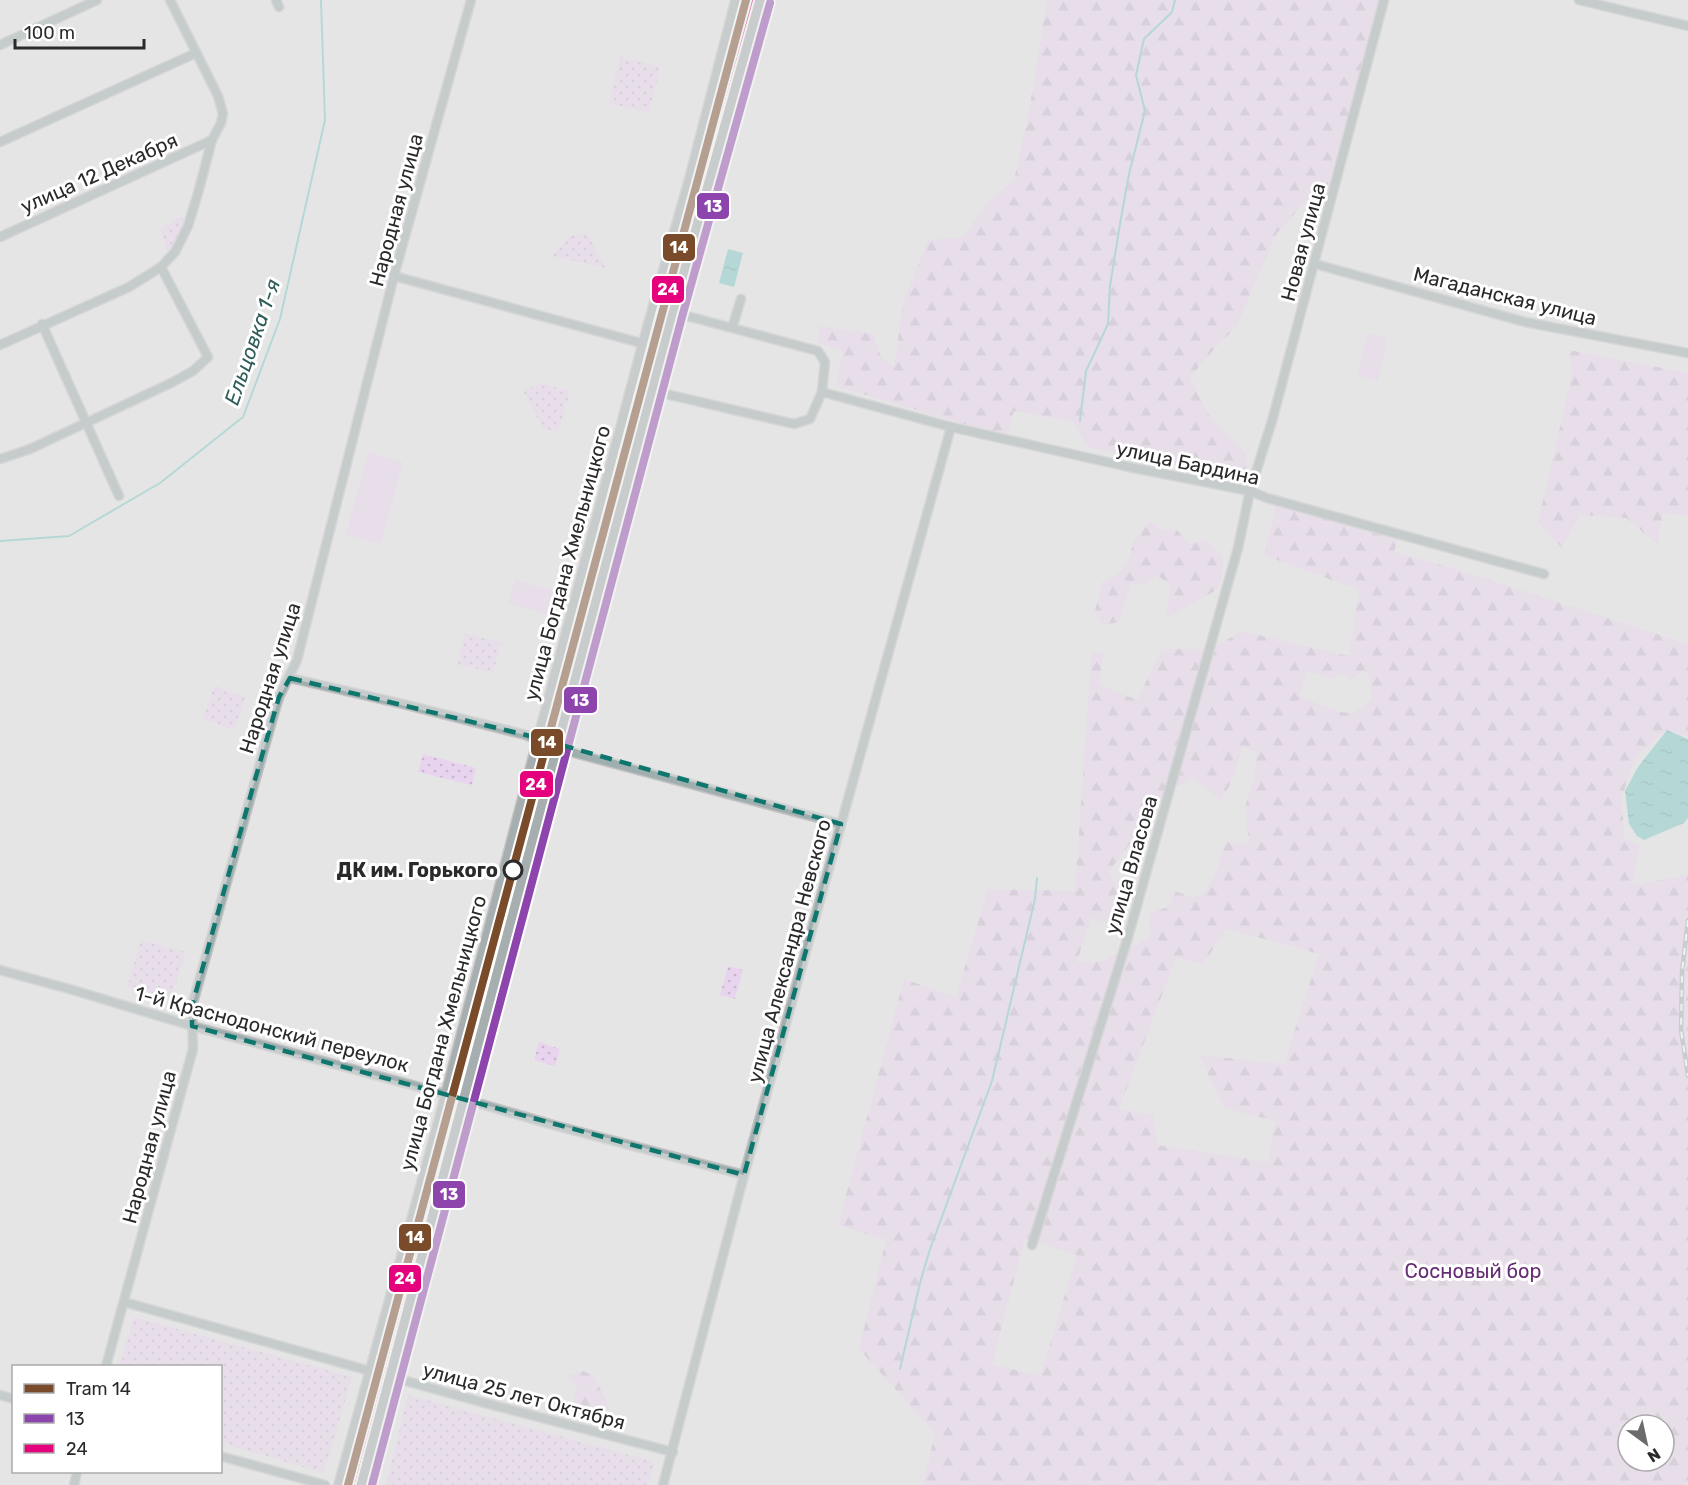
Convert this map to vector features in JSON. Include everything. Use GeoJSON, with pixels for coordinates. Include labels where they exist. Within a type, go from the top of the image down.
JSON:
{"type":"FeatureCollection","features":[{"type":"Feature","properties":{"kind":"highway","name":"улица Богдана Хмельницкого"},"geometry":{"type":"LineString","coordinates":[[342,1485],[449,1095],[646,344],[693,178],[739,0]]}},
{"type":"Feature","properties":{"kind":"highway","name":"улица Богдана Хмельницкого"},"geometry":{"type":"LineString","coordinates":[[361,1485],[672,314],[760,0]]}},
{"type":"Feature","properties":{"kind":"street"},"geometry":{"type":"LineString","coordinates":[[0,45],[97,0]]}},
{"type":"Feature","properties":{"kind":"street"},"geometry":{"type":"LineString","coordinates":[[0,345],[42,324],[129,287],[160,267],[175,252],[188,226],[212,140],[223,114],[218,96],[170,0]]}},
{"type":"Feature","properties":{"kind":"street","name":"Народная улица"},"geometry":{"type":"LineString","coordinates":[[106,1365],[193,1049],[192,1006],[279,697],[297,660],[394,276],[471,0]]}},
{"type":"Feature","properties":{"kind":"street","name":"Новая улица"},"geometry":{"type":"LineString","coordinates":[[1250,490],[1272,421],[1315,264],[1384,0]]}},
{"type":"Feature","properties":{"kind":"street"},"geometry":{"type":"LineString","coordinates":[[1579,0],[1688,26]]}},
{"type":"Feature","properties":{"kind":"street"},"geometry":{"type":"LineString","coordinates":[[0,142],[196,52]]}},
{"type":"Feature","properties":{"kind":"street","name":"улица 12 Декабря"},"geometry":{"type":"LineString","coordinates":[[0,237],[212,140]]}},
{"type":"Feature","properties":{"kind":"street","name":"Магаданская улица"},"geometry":{"type":"LineString","coordinates":[[1315,264],[1526,322],[1688,353]]}},
{"type":"Feature","properties":{"kind":"street"},"geometry":{"type":"LineString","coordinates":[[0,459],[30,449],[171,383],[193,370],[208,357],[160,267]]}},
{"type":"Feature","properties":{"kind":"street"},"geometry":{"type":"LineString","coordinates":[[394,276],[663,349]]}},
{"type":"Feature","properties":{"kind":"street"},"geometry":{"type":"LineString","coordinates":[[732,328],[741,299]]}},
{"type":"Feature","properties":{"kind":"street"},"geometry":{"type":"LineString","coordinates":[[653,391],[794,424],[810,419],[822,392],[825,362],[818,351],[691,316],[672,314]]}},
{"type":"Feature","properties":{"kind":"street"},"geometry":{"type":"LineString","coordinates":[[42,324],[119,496]]}},
{"type":"Feature","properties":{"kind":"street","name":"улица Бардина"},"geometry":{"type":"LineString","coordinates":[[822,392],[951,427],[1129,467],[1250,490],[1267,498],[1544,574]]}},
{"type":"Feature","properties":{"kind":"street","name":"улица Александра Невского"},"geometry":{"type":"LineString","coordinates":[[663,1485],[744,1175],[951,427]]}},
{"type":"Feature","properties":{"kind":"street","name":"улица Власова"},"geometry":{"type":"LineString","coordinates":[[1032,1245],[1128,937],[1238,548],[1250,490]]}},
{"type":"Feature","properties":{"kind":"street"},"geometry":{"type":"LineString","coordinates":[[290,678],[525,735],[558,748],[841,824]]}},
{"type":"Feature","properties":{"kind":"street","name":"1-й Краснодонский переулок"},"geometry":{"type":"LineString","coordinates":[[0,970],[192,1026],[744,1175]]}},
{"type":"Feature","properties":{"kind":"street","name":"улица 25 лет Октября"},"geometry":{"type":"LineString","coordinates":[[124,1302],[548,1420],[672,1452]]}},
{"type":"Feature","properties":{"kind":"street"},"geometry":{"type":"LineString","coordinates":[[222,1457],[325,1485]]}},
{"type":"Feature","properties":{"kind":"highlighted area"},"geometry":{"type":"Polygon","coordinates":[[[290,678],[526,735],[841,824],[744,1175],[192,1026],[192,1006],[254,783],[279,697],[290,678]]]}},
{"type":"Feature","properties":{"kind":"green space"},"geometry":{"type":"Polygon","coordinates":[[[1047,0],[1382,0],[1325,196],[1306,201],[1277,233],[1236,327],[1190,378],[1210,417],[1246,453],[1247,479],[1087,447],[1073,422],[1014,411],[1007,437],[836,386],[843,352],[817,342],[820,326],[873,334],[881,357],[894,367],[903,304],[928,240],[963,237],[988,202],[1014,180],[1030,105],[1047,0]]]}},
{"type":"Feature","properties":{"kind":"green space"},"geometry":{"type":"Polygon","coordinates":[[[620,57],[660,67],[649,112],[609,104],[620,57]]]}},
{"type":"Feature","properties":{"kind":"green space"},"geometry":{"type":"Polygon","coordinates":[[[181,216],[185,223],[179,239],[168,254],[160,229],[181,216]]]}},
{"type":"Feature","properties":{"kind":"green space"},"geometry":{"type":"Polygon","coordinates":[[[587,233],[606,268],[552,256],[569,236],[587,233]]]}},
{"type":"Feature","properties":{"kind":"green space"},"geometry":{"type":"Polygon","coordinates":[[[1368,333],[1388,338],[1378,381],[1357,375],[1368,333]]]}},
{"type":"Feature","properties":{"kind":"green space"},"geometry":{"type":"Polygon","coordinates":[[[1569,350],[1688,373],[1688,516],[1663,513],[1657,544],[1626,518],[1580,515],[1562,548],[1538,522],[1572,374],[1569,350]]]}},
{"type":"Feature","properties":{"kind":"green space"},"geometry":{"type":"Polygon","coordinates":[[[541,383],[570,391],[558,432],[543,428],[523,391],[541,383]]]}},
{"type":"Feature","properties":{"kind":"green space"},"geometry":{"type":"Polygon","coordinates":[[[368,452],[403,462],[381,544],[346,534],[368,452]]]}},
{"type":"Feature","properties":{"kind":"green space","name":"Сосновый бор"},"geometry":{"type":"Polygon","coordinates":[[[1276,505],[1399,536],[1394,552],[1456,569],[1688,644],[1688,736],[1667,730],[1636,756],[1622,797],[1624,838],[1640,846],[1632,885],[1688,875],[1688,1485],[923,1485],[935,1433],[859,1349],[886,1240],[838,1225],[904,979],[956,997],[988,889],[1075,891],[1091,654],[1104,652],[1099,685],[1137,700],[1162,649],[1200,649],[1222,643],[1241,631],[1349,656],[1359,590],[1264,555],[1276,505]],[[1363,670],[1352,680],[1341,674],[1333,679],[1308,671],[1299,696],[1340,712],[1352,713],[1366,705],[1371,697],[1370,677],[1363,670]],[[1242,747],[1235,775],[1221,801],[1194,779],[1177,787],[1148,808],[1145,824],[1109,871],[1120,895],[1119,928],[1091,918],[1077,962],[1103,961],[1150,936],[1150,913],[1168,907],[1175,891],[1192,897],[1204,894],[1217,869],[1226,842],[1249,844],[1245,807],[1254,778],[1257,752],[1242,747]],[[1226,929],[1203,964],[1176,958],[1119,1109],[1153,1115],[1158,1145],[1268,1162],[1275,1121],[1224,1108],[1199,1055],[1284,1064],[1319,954],[1226,929]],[[1025,1238],[992,1364],[1040,1376],[1077,1255],[1025,1238]]]}},
{"type":"Feature","properties":{"kind":"green space"},"geometry":{"type":"Polygon","coordinates":[[[1150,521],[1161,529],[1177,530],[1189,544],[1206,540],[1218,551],[1222,556],[1224,567],[1218,589],[1166,619],[1170,585],[1157,575],[1147,584],[1131,584],[1119,622],[1102,625],[1095,611],[1102,582],[1119,572],[1130,556],[1133,542],[1150,521]]]}},
{"type":"Feature","properties":{"kind":"green space"},"geometry":{"type":"Polygon","coordinates":[[[515,580],[555,591],[548,615],[508,603],[515,580]]]}},
{"type":"Feature","properties":{"kind":"green space"},"geometry":{"type":"Polygon","coordinates":[[[465,633],[501,642],[493,673],[457,664],[465,633]]]}},
{"type":"Feature","properties":{"kind":"green space"},"geometry":{"type":"Polygon","coordinates":[[[214,686],[246,697],[234,730],[203,719],[214,686]]]}},
{"type":"Feature","properties":{"kind":"green space"},"geometry":{"type":"Polygon","coordinates":[[[423,754],[476,768],[472,785],[418,772],[423,754]]]}},
{"type":"Feature","properties":{"kind":"green space"},"geometry":{"type":"Polygon","coordinates":[[[141,940],[186,952],[171,998],[127,987],[141,940]]]}},
{"type":"Feature","properties":{"kind":"green space"},"geometry":{"type":"Polygon","coordinates":[[[728,966],[743,970],[735,999],[720,995],[728,966]]]}},
{"type":"Feature","properties":{"kind":"green space"},"geometry":{"type":"Polygon","coordinates":[[[539,1042],[560,1049],[555,1066],[534,1060],[539,1042]]]}},
{"type":"Feature","properties":{"kind":"green space"},"geometry":{"type":"Polygon","coordinates":[[[134,1317],[352,1377],[324,1473],[222,1443],[222,1365],[119,1365],[134,1317]]]}},
{"type":"Feature","properties":{"kind":"green space"},"geometry":{"type":"Polygon","coordinates":[[[583,1371],[593,1376],[609,1405],[611,1418],[603,1424],[571,1416],[577,1389],[569,1375],[583,1371]]]}},
{"type":"Feature","properties":{"kind":"green space"},"geometry":{"type":"Polygon","coordinates":[[[408,1395],[655,1462],[648,1485],[386,1485],[408,1395]]]}},
{"type":"Feature","properties":{"kind":"water"},"geometry":{"type":"Polygon","coordinates":[[[728,249],[743,253],[734,287],[719,283],[728,249]]]}},
{"type":"Feature","properties":{"kind":"water"},"geometry":{"type":"Polygon","coordinates":[[[1667,730],[1688,739],[1688,818],[1684,823],[1644,840],[1637,836],[1629,824],[1625,791],[1638,767],[1667,730]]]}},
{"type":"Feature","properties":{"kind":"waterway","name":"Ельцовка 1-я"},"geometry":{"type":"LineString","coordinates":[[0,541],[69,536],[160,483],[243,417],[280,319],[325,120],[321,0]]}},
{"type":"Feature","properties":{"kind":"waterway"},"geometry":{"type":"LineString","coordinates":[[1080,421],[1086,371],[1108,324],[1110,286],[1120,224],[1129,174],[1145,111],[1136,75],[1144,39],[1172,12],[1175,0]]}},
{"type":"Feature","properties":{"kind":"waterway"},"geometry":{"type":"LineString","coordinates":[[900,1369],[930,1249],[992,1081],[1035,899],[1037,878]]}},
{"type":"Feature","properties":{"kind":"railway"},"geometry":{"type":"LineString","coordinates":[[1688,920],[1682,972],[1681,1030],[1688,1076]]}},
{"type":"Feature","properties":{"kind":"tram line","name":"14"},"geometry":{"type":"LineString","coordinates":[[348,1485],[746,0]]}},
{"type":"Feature","properties":{"kind":"transit line","name":"24"},"geometry":{"type":"LineString","coordinates":[[351,1482],[662,311],[749,0]]}},
{"type":"Feature","properties":{"kind":"transit line","name":"13"},"geometry":{"type":"LineString","coordinates":[[372,1485],[682,317],[770,3]]}},
{"type":"Feature","properties":{"kind":"place","name":"ДК им. Горького"},"geometry":{"type":"Point","coordinates":[513,870]}}]}
